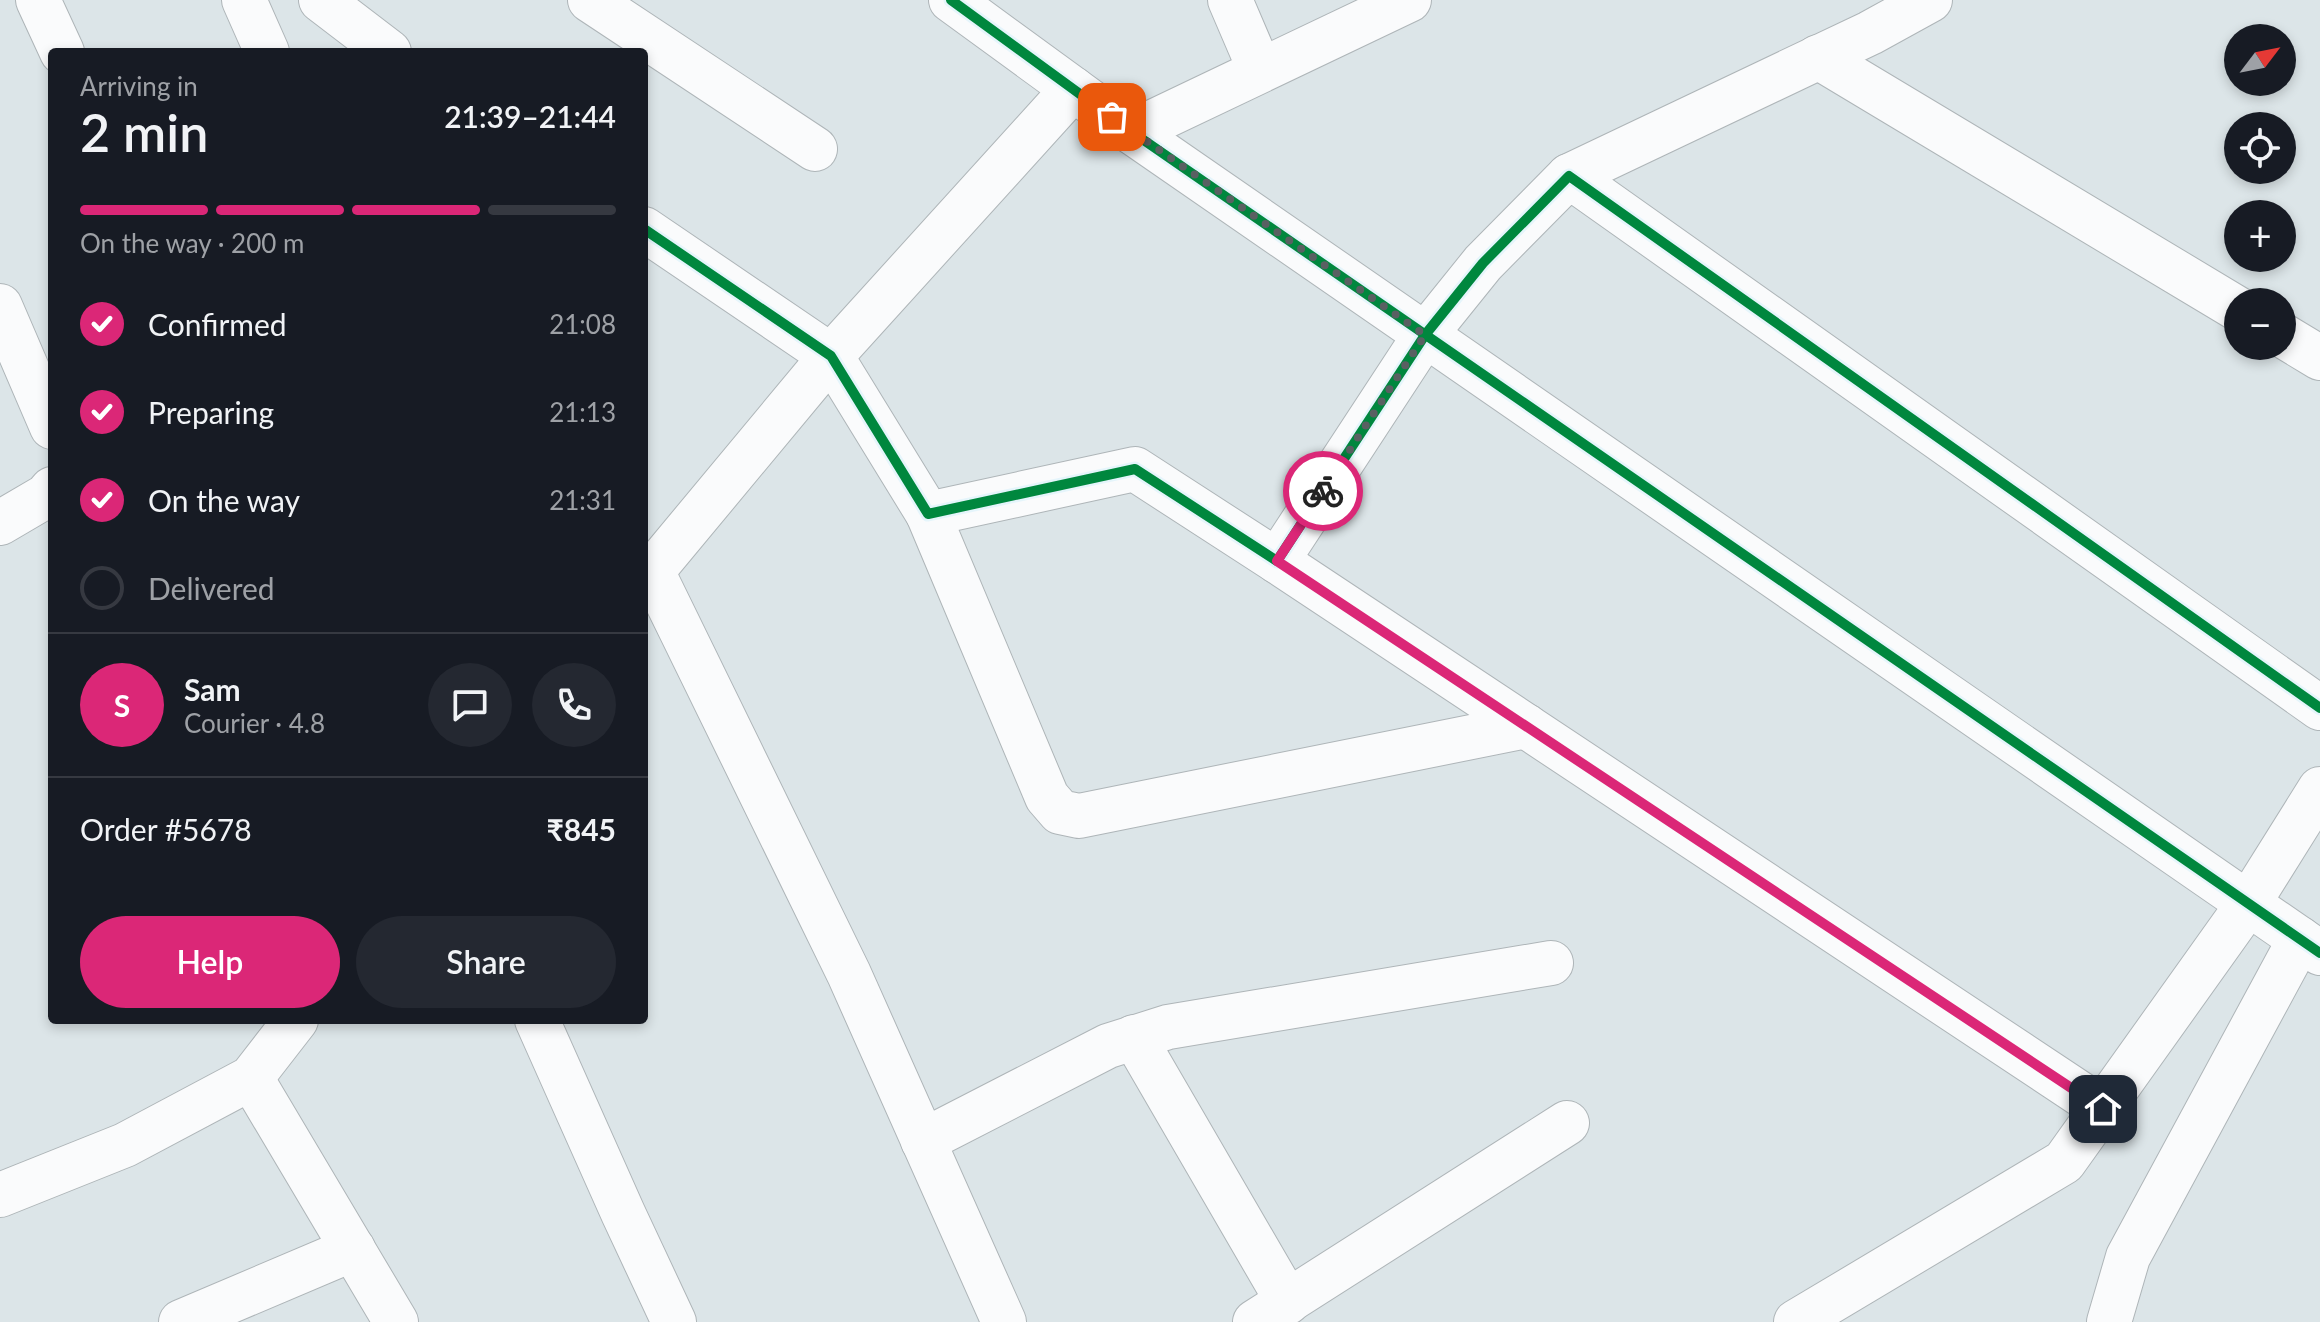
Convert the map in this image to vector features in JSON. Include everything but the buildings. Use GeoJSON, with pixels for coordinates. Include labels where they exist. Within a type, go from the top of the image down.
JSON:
{"type":"FeatureCollection","features":[{"type":"Feature","properties":{"kind":"street"},"geometry":{"type":"LineString","coordinates":[[38,0],[60,48]]}},
{"type":"Feature","properties":{"kind":"street"},"geometry":{"type":"LineString","coordinates":[[244,0],[265,48]]}},
{"type":"Feature","properties":{"kind":"street"},"geometry":{"type":"LineString","coordinates":[[321,0],[384,48]]}},
{"type":"Feature","properties":{"kind":"street"},"geometry":{"type":"LineString","coordinates":[[590,0],[815,149]]}},
{"type":"Feature","properties":{"kind":"street"},"geometry":{"type":"LineString","coordinates":[[951,0],[1132,132],[2310,946],[2128,1257],[2109,1322]]}},
{"type":"Feature","properties":{"kind":"street"},"geometry":{"type":"LineString","coordinates":[[1230,0],[1260,70]]}},
{"type":"Feature","properties":{"kind":"street"},"geometry":{"type":"LineString","coordinates":[[1132,132],[1409,0]]}},
{"type":"Feature","properties":{"kind":"street"},"geometry":{"type":"LineString","coordinates":[[1277,561],[1425,335],[1483,263],[1569,176],[1930,0]]}},
{"type":"Feature","properties":{"kind":"street"},"geometry":{"type":"LineString","coordinates":[[1818,57],[2224,301]]}},
{"type":"Feature","properties":{"kind":"street"},"geometry":{"type":"LineString","coordinates":[[1004,1322],[849,974],[648,576],[831,356],[1073,89]]}},
{"type":"Feature","properties":{"kind":"street"},"geometry":{"type":"LineString","coordinates":[[1569,176],[2320,708]]}},
{"type":"Feature","properties":{"kind":"street"},"geometry":{"type":"LineString","coordinates":[[648,232],[831,356],[928,514],[1047,797],[1060,812],[1079,816],[1526,726]]}},
{"type":"Feature","properties":{"kind":"street"},"geometry":{"type":"LineString","coordinates":[[0,306],[48,418]]}},
{"type":"Feature","properties":{"kind":"street"},"geometry":{"type":"LineString","coordinates":[[2296,343],[2320,358]]}},
{"type":"Feature","properties":{"kind":"street"},"geometry":{"type":"LineString","coordinates":[[928,514],[1135,469],[2103,1109]]}},
{"type":"Feature","properties":{"kind":"street"},"geometry":{"type":"LineString","coordinates":[[0,523],[48,496]]}},
{"type":"Feature","properties":{"kind":"street"},"geometry":{"type":"LineString","coordinates":[[1796,1322],[2064,1162],[2248,904],[2320,789]]}},
{"type":"Feature","properties":{"kind":"street"},"geometry":{"type":"LineString","coordinates":[[923,1141],[1108,1046],[1168,1027],[1551,963]]}},
{"type":"Feature","properties":{"kind":"street"},"geometry":{"type":"LineString","coordinates":[[0,1195],[125,1145],[251,1078],[293,1024]]}},
{"type":"Feature","properties":{"kind":"street"},"geometry":{"type":"LineString","coordinates":[[539,1024],[674,1322]]}},
{"type":"Feature","properties":{"kind":"street"},"geometry":{"type":"LineString","coordinates":[[1134,1037],[1272,1312],[1567,1123]]}},
{"type":"Feature","properties":{"kind":"street"},"geometry":{"type":"LineString","coordinates":[[251,1078],[396,1322]]}},
{"type":"Feature","properties":{"kind":"street"},"geometry":{"type":"LineString","coordinates":[[181,1322],[353,1249]]}},
{"type":"Feature","properties":{"kind":"cycle path"},"geometry":{"type":"LineString","coordinates":[[951,0],[1132,132],[2320,953]]}},
{"type":"Feature","properties":{"kind":"cycle path"},"geometry":{"type":"LineString","coordinates":[[648,232],[831,356],[928,514],[1135,469],[1277,561],[1425,335],[1483,263],[1569,176],[2320,708]]}},
{"type":"Feature","properties":{"kind":"way so far"},"geometry":{"type":"LineString","coordinates":[[1112,117],[1425,335],[1323,491]]}},
{"type":"Feature","properties":{"kind":"route"},"geometry":{"type":"LineString","coordinates":[[1323,491],[1277,561],[2103,1109]]}}]}
